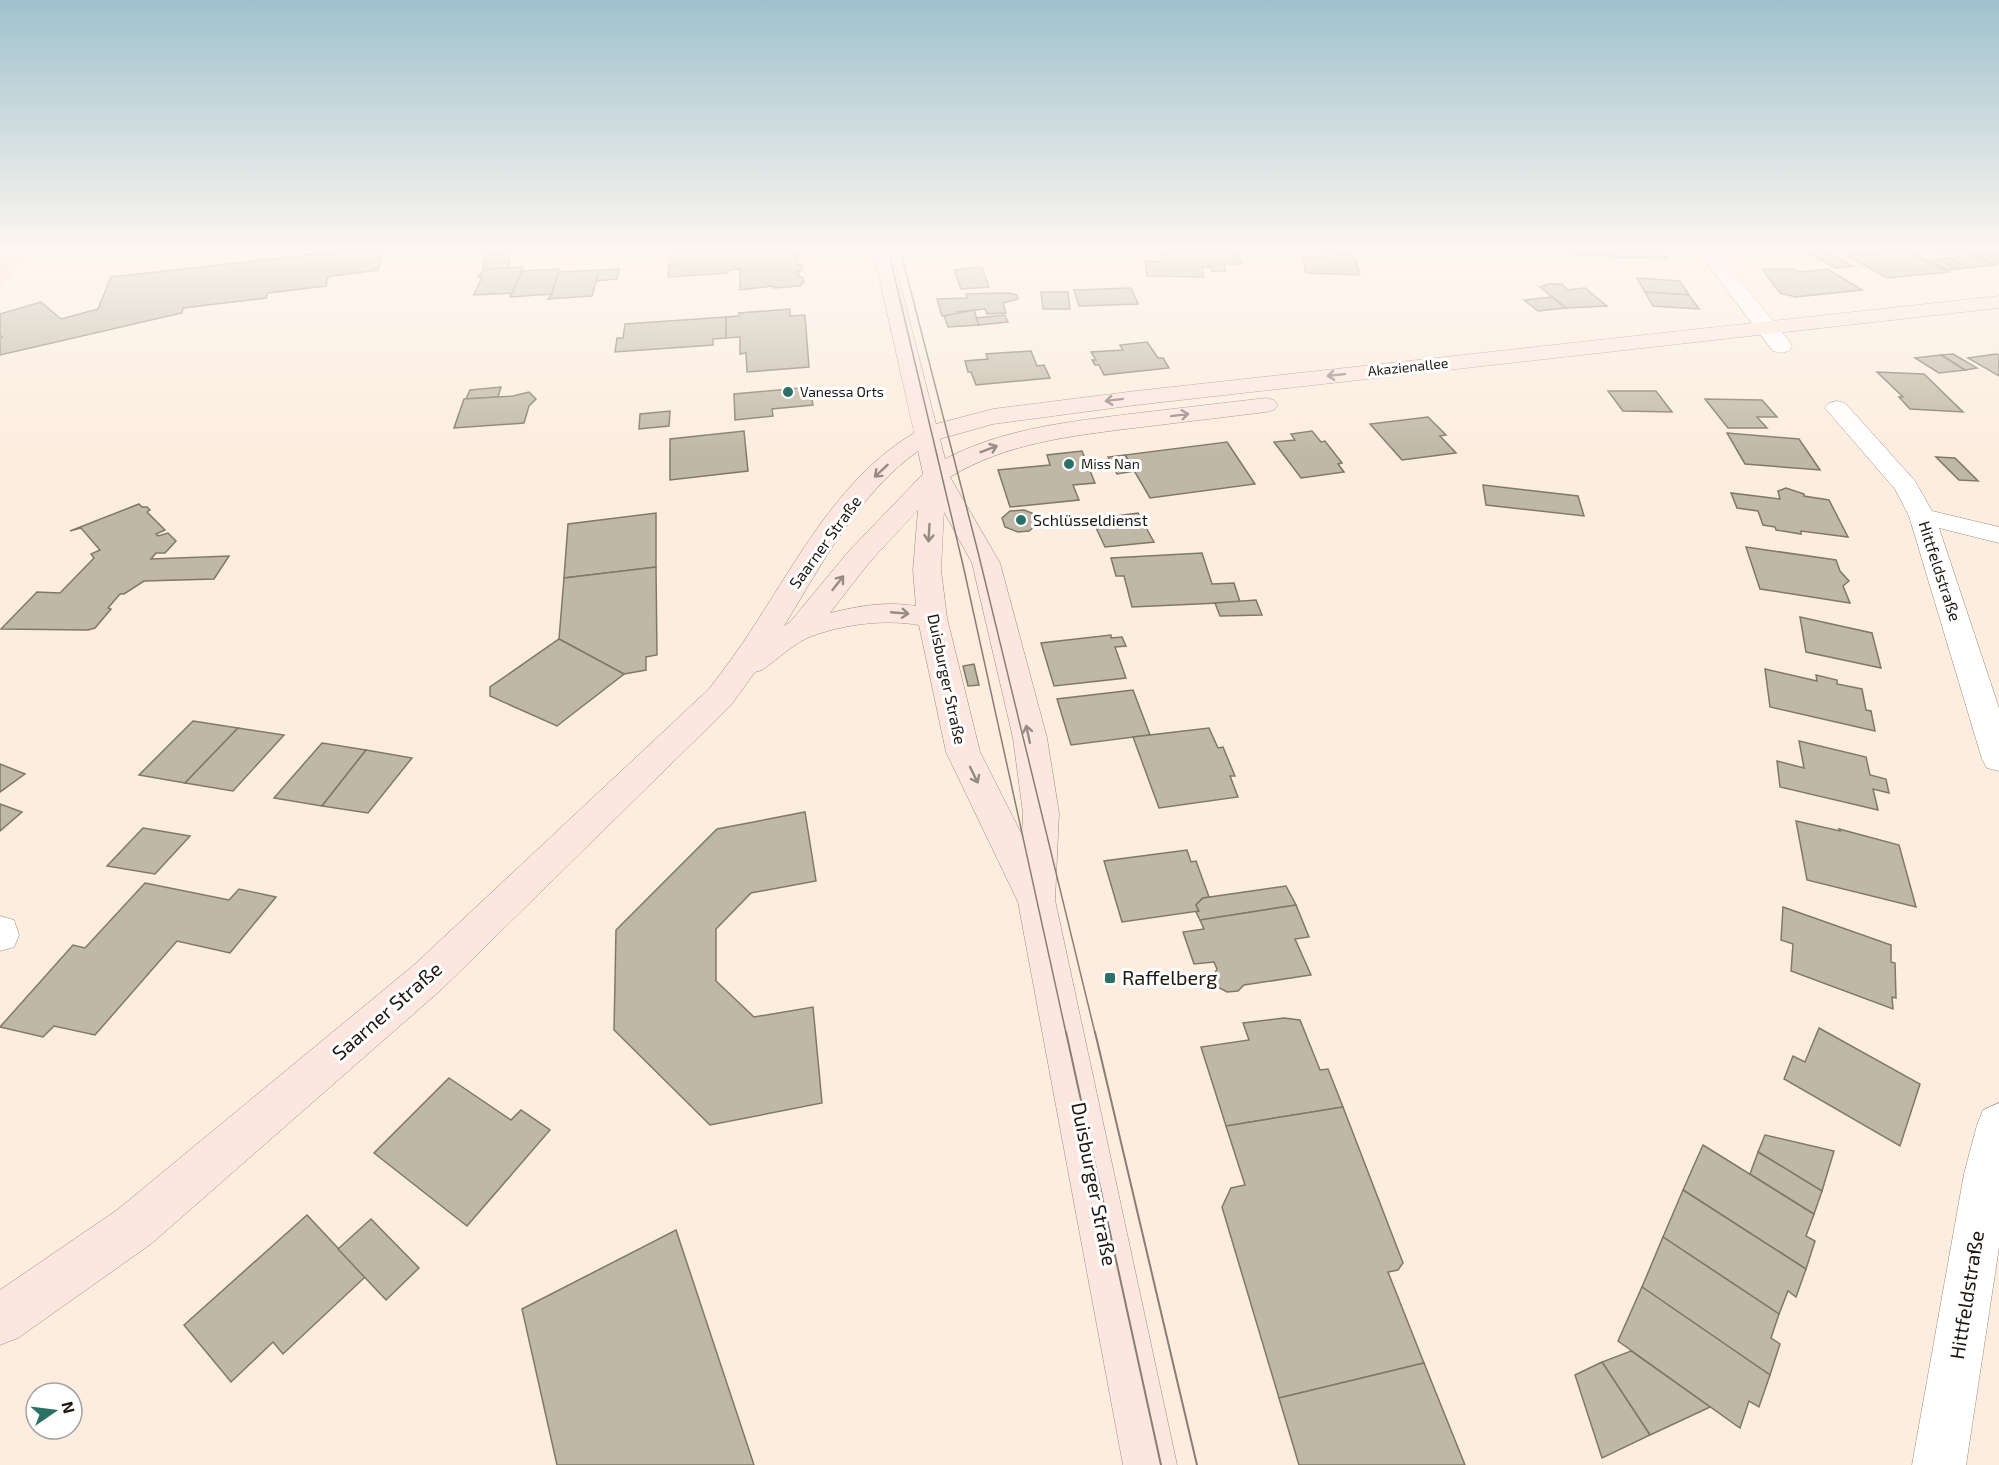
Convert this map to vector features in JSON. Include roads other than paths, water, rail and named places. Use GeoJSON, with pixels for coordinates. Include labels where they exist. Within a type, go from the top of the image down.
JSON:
{"type":"FeatureCollection","features":[{"type":"Feature","properties":{"kind":"main road","name":"Duisburger Straße"},"geometry":{"type":"LineString","coordinates":[[899,317],[936,475],[986,563],[1027,726],[1041,813],[1037,903],[1150,1465]]}},
{"type":"Feature","properties":{"kind":"main road","name":"Akazienallee"},"geometry":{"type":"LineString","coordinates":[[927,435],[947,428],[1013,413],[1192,390],[1850,317]]}},
{"type":"Feature","properties":{"kind":"main road","name":"Akazienallee"},"geometry":{"type":"LineString","coordinates":[[936,475],[956,463],[991,448],[1024,438],[1078,428],[1560,369],[1999,320]]}},
{"type":"Feature","properties":{"kind":"main road","name":"Saarner Straße"},"geometry":{"type":"LineString","coordinates":[[0,1320],[134,1227],[428,977],[720,697],[745,667],[804,566],[865,486],[906,448],[927,435]]}},
{"type":"Feature","properties":{"kind":"main road","name":"Duisburger Straße"},"geometry":{"type":"LineString","coordinates":[[936,475],[930,517],[927,570],[932,618],[963,752],[1037,903]]}},
{"type":"Feature","properties":{"kind":"main road","name":"Saarner Straße"},"geometry":{"type":"LineString","coordinates":[[745,667],[801,629],[858,558],[936,475]]}},
{"type":"Feature","properties":{"kind":"main road"},"geometry":{"type":"LineString","coordinates":[[801,629],[866,614],[897,612],[932,618]]}},
{"type":"Feature","properties":{"kind":"street"},"geometry":{"type":"LineString","coordinates":[[1759,317],[1781,346]]}},
{"type":"Feature","properties":{"kind":"street","name":"Hittfeldstraße"},"geometry":{"type":"LineString","coordinates":[[1837,408],[1906,486],[1922,516],[1999,759]]}},
{"type":"Feature","properties":{"kind":"street"},"geometry":{"type":"LineString","coordinates":[[1922,516],[1999,535]]}},
{"type":"Feature","properties":{"kind":"street","name":"Hittfeldstraße"},"geometry":{"type":"LineString","coordinates":[[1939,1465],[1987,1174],[1999,1125]]}},
{"type":"Feature","properties":{"kind":"tram line"},"geometry":{"type":"LineString","coordinates":[[904,317],[963,565],[1066,1033]]}},
{"type":"Feature","properties":{"kind":"tram line"},"geometry":{"type":"LineString","coordinates":[[918,317],[978,552],[1095,1033]]}},
{"type":"Feature","properties":{"kind":"tram line"},"geometry":{"type":"LineString","coordinates":[[1066,1032],[1161,1465]]}},
{"type":"Feature","properties":{"kind":"tram line"},"geometry":{"type":"LineString","coordinates":[[1095,1032],[1197,1465]]}},
{"type":"Feature","properties":{"kind":"place","name":"Vanessa Orts"},"geometry":{"type":"Point","coordinates":[788,392]}},
{"type":"Feature","properties":{"kind":"place","name":"Miss Nan"},"geometry":{"type":"Point","coordinates":[1069,464]}},
{"type":"Feature","properties":{"kind":"place","name":"Schlüsseldienst"},"geometry":{"type":"Point","coordinates":[1021,520]}},
{"type":"Feature","properties":{"kind":"place","name":"Raffelberg"},"geometry":{"type":"Point","coordinates":[1110,978]}}]}
